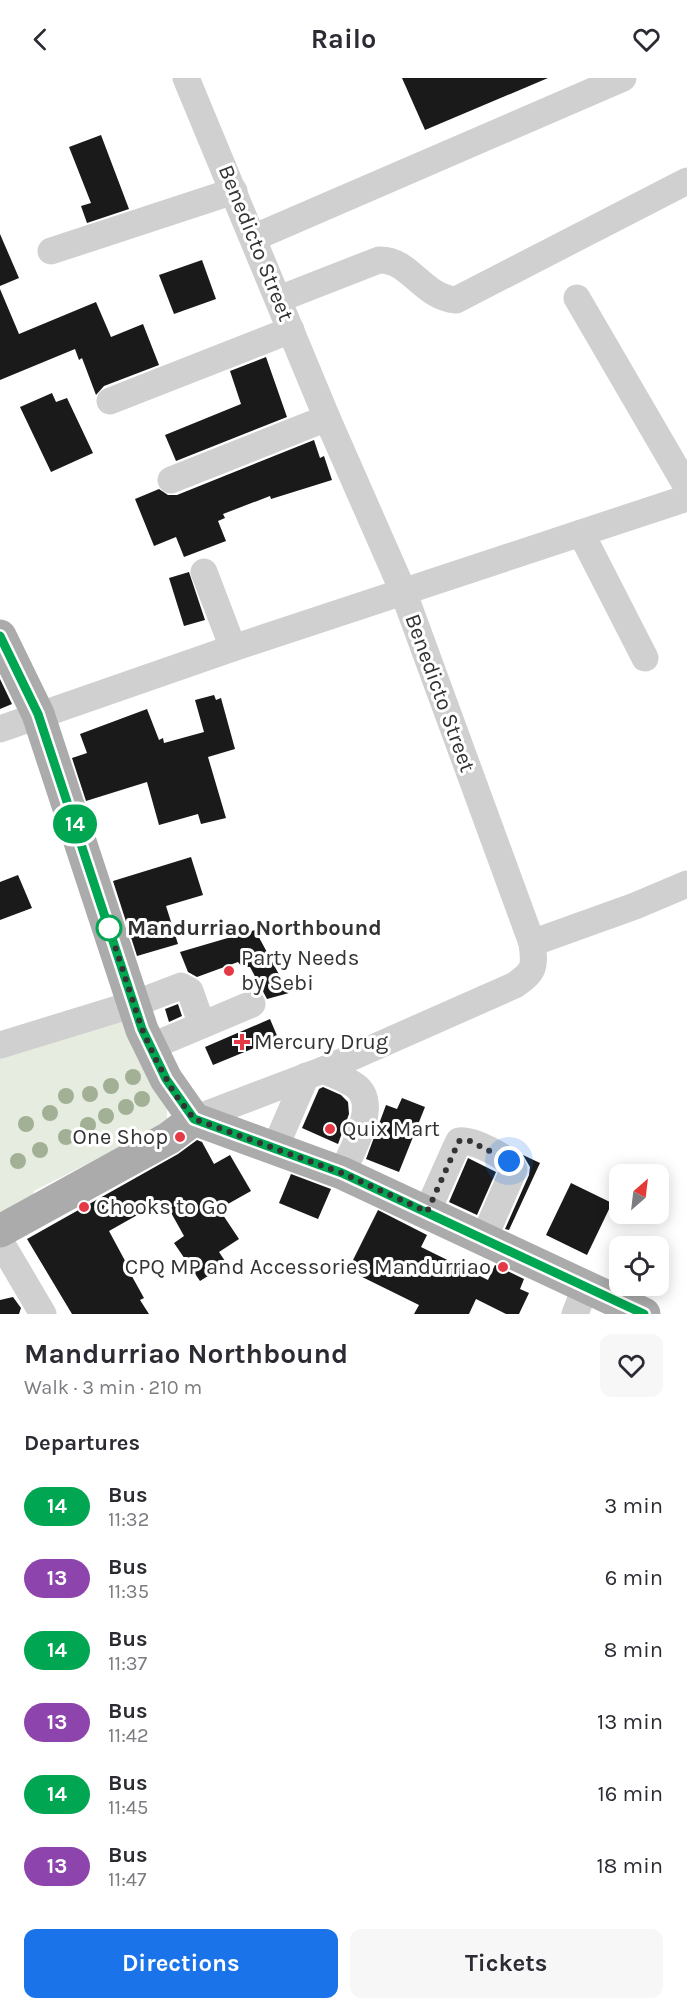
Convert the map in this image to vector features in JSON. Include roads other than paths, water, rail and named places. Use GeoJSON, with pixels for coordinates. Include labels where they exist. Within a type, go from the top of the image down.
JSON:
{"type":"FeatureCollection","features":[{"type":"Feature","properties":{"kind":"main road"},"geometry":{"type":"LineString","coordinates":[[0,636],[38,714],[150,1047],[166,1079],[194,1119],[342,1173],[484,1238],[580,1301],[644,1314]]}},
{"type":"Feature","properties":{"kind":"main road"},"geometry":{"type":"LineString","coordinates":[[0,1231],[170,1138],[194,1119]]}},
{"type":"Feature","properties":{"kind":"street","name":"Benedicto Street"},"geometry":{"type":"LineString","coordinates":[[186,78],[327,418],[403,591],[532,943],[534,964],[530,974],[514,985],[315,1073],[194,1119]]}},
{"type":"Feature","properties":{"kind":"street"},"geometry":{"type":"LineString","coordinates":[[250,231],[573,89],[623,78]]}},
{"type":"Feature","properties":{"kind":"street"},"geometry":{"type":"LineString","coordinates":[[279,299],[379,260],[386,260],[397,264],[439,297],[456,300],[687,181]]}},
{"type":"Feature","properties":{"kind":"street"},"geometry":{"type":"LineString","coordinates":[[51,251],[234,191]]}},
{"type":"Feature","properties":{"kind":"street"},"geometry":{"type":"LineString","coordinates":[[577,298],[687,487]]}},
{"type":"Feature","properties":{"kind":"street"},"geometry":{"type":"LineString","coordinates":[[110,401],[291,330]]}},
{"type":"Feature","properties":{"kind":"street"},"geometry":{"type":"LineString","coordinates":[[171,480],[327,418]]}},
{"type":"Feature","properties":{"kind":"street"},"geometry":{"type":"LineString","coordinates":[[0,729],[233,648],[687,498]]}},
{"type":"Feature","properties":{"kind":"street"},"geometry":{"type":"LineString","coordinates":[[581,533],[645,658]]}},
{"type":"Feature","properties":{"kind":"street"},"geometry":{"type":"LineString","coordinates":[[204,572],[233,648]]}},
{"type":"Feature","properties":{"kind":"street"},"geometry":{"type":"LineString","coordinates":[[532,943],[635,906],[687,884]]}},
{"type":"Feature","properties":{"kind":"street"},"geometry":{"type":"LineString","coordinates":[[0,1046],[134,1004],[183,986],[190,991],[202,1025]]}},
{"type":"Feature","properties":{"kind":"street"},"geometry":{"type":"LineString","coordinates":[[150,1047],[252,1004]]}},
{"type":"Feature","properties":{"kind":"street"},"geometry":{"type":"LineString","coordinates":[[275,1148],[315,1073],[353,1084],[359,1089],[366,1102],[365,1116],[342,1173]]}},
{"type":"Feature","properties":{"kind":"street"},"geometry":{"type":"LineString","coordinates":[[427,1212],[459,1141],[468,1140],[509,1161],[514,1169],[484,1238]]}},
{"type":"Feature","properties":{"kind":"street"},"geometry":{"type":"LineString","coordinates":[[0,1241],[43,1314]]}},
{"type":"Feature","properties":{"kind":"place","name":"Mandurriao Northbound"},"geometry":{"type":"Point","coordinates":[109,928]}},
{"type":"Feature","properties":{"kind":"place","name":"Party Needs by Sebi"},"geometry":{"type":"Point","coordinates":[229,971]}},
{"type":"Feature","properties":{"kind":"place","name":"Mercury Drug"},"geometry":{"type":"Point","coordinates":[242,1042]}},
{"type":"Feature","properties":{"kind":"place","name":"Quix Mart"},"geometry":{"type":"Point","coordinates":[330,1129]}},
{"type":"Feature","properties":{"kind":"place","name":"One Shop"},"geometry":{"type":"Point","coordinates":[180,1137]}},
{"type":"Feature","properties":{"kind":"place","name":"Chooks to Go"},"geometry":{"type":"Point","coordinates":[84,1207]}},
{"type":"Feature","properties":{"kind":"place","name":"CPQ MP and Accessories Mandurriao"},"geometry":{"type":"Point","coordinates":[503,1267]}}]}
